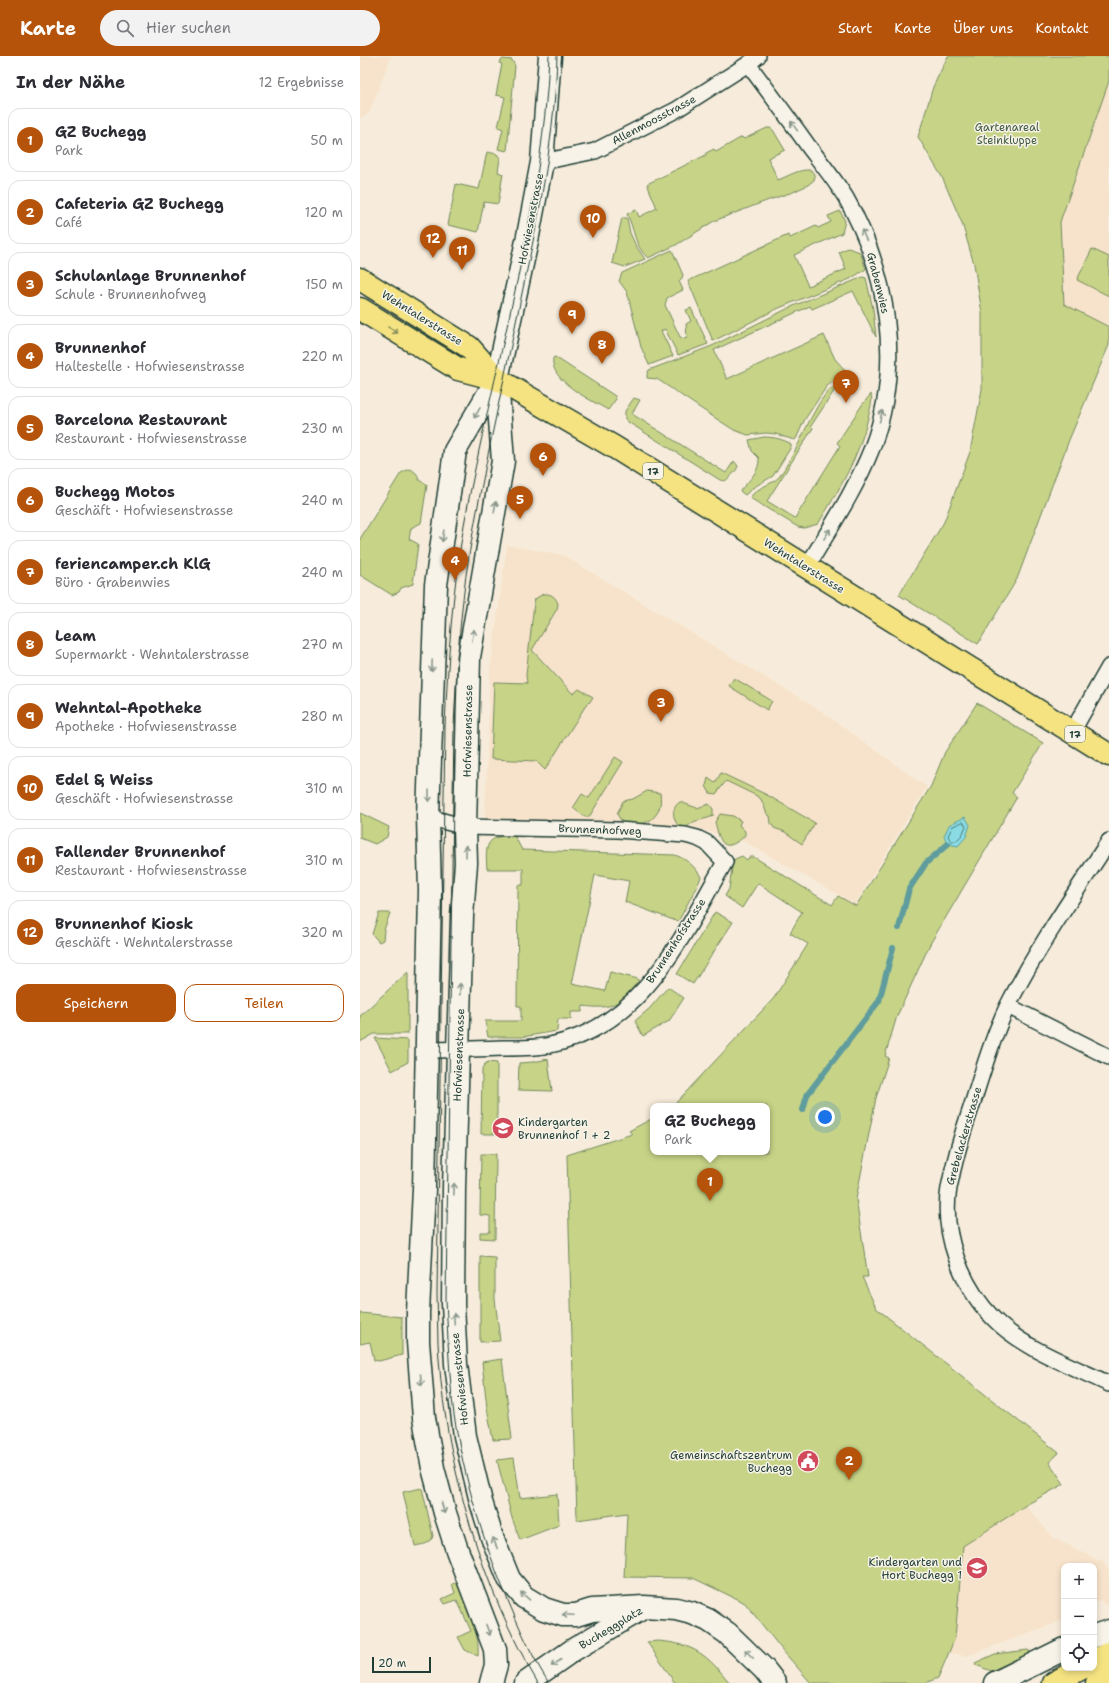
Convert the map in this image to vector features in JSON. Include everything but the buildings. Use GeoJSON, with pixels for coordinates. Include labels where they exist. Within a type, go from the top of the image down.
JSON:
{"type":"FeatureCollection","features":[{"type":"Feature","properties":{"kind":"main road","name":"Wehntalerstrasse"},"geometry":{"type":"LineString","coordinates":[[360,279],[469,347],[497,379]]}},
{"type":"Feature","properties":{"kind":"main road","name":"Wehntalerstrasse"},"geometry":{"type":"LineString","coordinates":[[360,309],[458,369],[497,379],[614,447],[1109,755]]}},
{"type":"Feature","properties":{"kind":"main road"},"geometry":{"type":"LineString","coordinates":[[1097,1660],[1109,1653]]}},
{"type":"Feature","properties":{"kind":"main road"},"geometry":{"type":"LineString","coordinates":[[1054,1683],[1076,1671]]}},
{"type":"Feature","properties":{"kind":"main road"},"geometry":{"type":"LineString","coordinates":[[1097,1683],[1109,1676]]}},
{"type":"Feature","properties":{"kind":"street","name":"Hofwiesenstrasse"},"geometry":{"type":"LineString","coordinates":[[550,56],[542,162],[527,241],[497,379],[503,461],[470,657],[465,827],[466,863],[462,916],[454,1188],[454,1304],[456,1364],[465,1436],[481,1502],[492,1537],[509,1579],[524,1597],[544,1608],[563,1615],[592,1610],[644,1607]]}},
{"type":"Feature","properties":{"kind":"street","name":"Allenmoosstrasse"},"geometry":{"type":"LineString","coordinates":[[542,162],[595,151],[676,110],[753,60]]}},
{"type":"Feature","properties":{"kind":"street","name":"Grabenwies"},"geometry":{"type":"LineString","coordinates":[[753,60],[845,198],[862,229],[876,266],[883,291],[888,320],[887,382],[881,415],[872,447],[860,477],[847,501],[807,567]]}},
{"type":"Feature","properties":{"kind":"street","name":"Hofwiesenstrasse"},"geometry":{"type":"LineString","coordinates":[[491,1683],[496,1666],[495,1649],[457,1550],[433,1468],[424,1418],[418,1342],[418,1312],[424,1189],[430,890],[428,817],[432,662],[436,585],[455,452],[497,379]]}},
{"type":"Feature","properties":{"kind":"street"},"geometry":{"type":"LineString","coordinates":[[1072,732],[1109,667]]}},
{"type":"Feature","properties":{"kind":"street","name":"Brunnenhofweg"},"geometry":{"type":"LineString","coordinates":[[428,817],[465,827],[618,830],[685,835],[697,838],[707,843],[725,862]]}},
{"type":"Feature","properties":{"kind":"street","name":"Grebelackerstrasse"},"geometry":{"type":"LineString","coordinates":[[1109,841],[1038,950],[1008,1006],[986,1061],[966,1124],[949,1189],[948,1219],[952,1242],[966,1281],[993,1318],[1013,1336],[1109,1384]]}},
{"type":"Feature","properties":{"kind":"street","name":"Brunnenhofstrasse"},"geometry":{"type":"LineString","coordinates":[[426,1050],[550,1046],[578,1037],[603,1025],[617,1016],[636,1000],[659,973],[725,862]]}},
{"type":"Feature","properties":{"kind":"street"},"geometry":{"type":"LineString","coordinates":[[1008,1006],[1109,1057]]}},
{"type":"Feature","properties":{"kind":"street","name":"Bucheggplatz"},"geometry":{"type":"LineString","coordinates":[[526,1683],[573,1650],[644,1607],[676,1609],[692,1613],[708,1620],[727,1633],[764,1669],[775,1683]]}},
{"type":"Feature","properties":{"kind":"street"},"geometry":{"type":"LineString","coordinates":[[1097,1635],[1109,1631]]}},
{"type":"Feature","properties":{"kind":"street"},"geometry":{"type":"LineString","coordinates":[[995,1683],[1061,1650]]}},
{"type":"Feature","properties":{"kind":"shaded area"},"geometry":{"type":"Polygon","coordinates":[[[360,56],[391,56],[369,114],[360,118],[360,56]]]}},
{"type":"Feature","properties":{"kind":"shaded area"},"geometry":{"type":"Polygon","coordinates":[[[1109,81],[1109,327],[1064,305],[1060,222],[1109,81]]]}},
{"type":"Feature","properties":{"kind":"shaded area"},"geometry":{"type":"Polygon","coordinates":[[[507,545],[563,555],[821,711],[927,787],[855,904],[743,841],[688,826],[485,818],[490,670],[507,545]]]}},
{"type":"Feature","properties":{"kind":"shaded area","name":"Kindergarten und Hort Buchegg 1"},"geometry":{"type":"Polygon","coordinates":[[[1006,1483],[1054,1538],[1104,1563],[1109,1571],[1109,1603],[1104,1606],[1101,1600],[1097,1601],[1097,1563],[1061,1563],[1061,1621],[967,1656],[951,1653],[916,1605],[1006,1483]]]}},
{"type":"Feature","properties":{"kind":"green space","name":"Gartenareal Steinkluppe"},"geometry":{"type":"Polygon","coordinates":[[[948,56],[1109,56],[1109,81],[1060,222],[1064,304],[1109,327],[1109,345],[1069,440],[1017,579],[978,644],[899,595],[944,522],[970,452],[982,389],[982,313],[974,264],[962,223],[942,177],[918,137],[933,87],[948,56]]]}},
{"type":"Feature","properties":{"kind":"green space"},"geometry":{"type":"Polygon","coordinates":[[[503,59],[512,60],[515,66],[507,151],[498,149],[503,129],[498,127],[505,97],[496,95],[502,64],[499,63],[503,59]]]}},
{"type":"Feature","properties":{"kind":"green space"},"geometry":{"type":"Polygon","coordinates":[[[767,128],[773,130],[785,150],[768,158],[778,180],[798,172],[811,170],[815,176],[814,180],[808,185],[793,192],[714,221],[676,245],[648,258],[637,243],[627,214],[636,210],[639,217],[657,208],[647,184],[706,155],[706,153],[714,149],[716,152],[742,137],[744,139],[767,128]]]}},
{"type":"Feature","properties":{"kind":"green space"},"geometry":{"type":"Polygon","coordinates":[[[487,152],[497,154],[500,158],[498,172],[503,174],[498,204],[484,202],[478,232],[448,225],[456,184],[479,189],[487,152]]]}},
{"type":"Feature","properties":{"kind":"green space"},"geometry":{"type":"Polygon","coordinates":[[[840,211],[845,221],[842,233],[794,255],[808,286],[846,269],[839,252],[848,248],[860,252],[866,269],[850,279],[779,308],[713,341],[688,281],[788,235],[790,238],[816,226],[818,228],[831,222],[828,216],[840,211]]]}},
{"type":"Feature","properties":{"kind":"green space"},"geometry":{"type":"Polygon","coordinates":[[[622,218],[627,218],[630,233],[636,246],[645,259],[625,267],[612,263],[622,218]]]}},
{"type":"Feature","properties":{"kind":"green space"},"geometry":{"type":"Polygon","coordinates":[[[1092,249],[1109,257],[1109,296],[1077,280],[1092,249]]]}},
{"type":"Feature","properties":{"kind":"green space"},"geometry":{"type":"Polygon","coordinates":[[[672,250],[683,275],[679,281],[683,290],[667,298],[665,305],[680,337],[684,339],[687,338],[686,324],[691,321],[686,310],[691,308],[708,344],[678,355],[665,329],[661,331],[673,356],[649,365],[641,347],[627,292],[619,281],[622,273],[672,250]]]}},
{"type":"Feature","properties":{"kind":"green space"},"geometry":{"type":"Polygon","coordinates":[[[863,277],[866,278],[873,309],[876,337],[853,291],[812,309],[810,306],[714,350],[727,379],[824,335],[835,359],[844,369],[845,374],[838,382],[831,383],[827,386],[805,419],[796,439],[794,440],[776,434],[766,433],[748,435],[734,430],[657,379],[647,378],[649,370],[712,346],[791,307],[863,277]]]}},
{"type":"Feature","properties":{"kind":"green space"},"geometry":{"type":"Polygon","coordinates":[[[555,357],[615,396],[616,399],[608,410],[582,395],[564,382],[554,366],[553,358],[555,357]]]}},
{"type":"Feature","properties":{"kind":"green space"},"geometry":{"type":"Polygon","coordinates":[[[836,388],[811,426],[813,428],[767,501],[795,518],[840,446],[837,443],[871,394],[872,396],[868,418],[848,473],[818,524],[804,528],[798,527],[750,498],[760,488],[780,476],[795,451],[819,403],[830,389],[836,388]]]}},
{"type":"Feature","properties":{"kind":"green space"},"geometry":{"type":"Polygon","coordinates":[[[634,398],[640,400],[632,414],[726,473],[734,461],[738,466],[736,470],[725,481],[720,480],[628,422],[625,419],[625,411],[634,398]]]}},
{"type":"Feature","properties":{"kind":"green space"},"geometry":{"type":"Polygon","coordinates":[[[764,437],[785,441],[791,444],[791,447],[773,476],[754,487],[745,495],[740,491],[756,472],[759,463],[759,458],[752,451],[749,440],[764,437]]]}},
{"type":"Feature","properties":{"kind":"green space"},"geometry":{"type":"Polygon","coordinates":[[[411,469],[417,474],[419,480],[427,485],[421,523],[411,528],[409,539],[418,544],[413,584],[401,588],[399,592],[392,595],[360,575],[360,539],[401,473],[411,469]]]}},
{"type":"Feature","properties":{"kind":"green space"},"geometry":{"type":"Polygon","coordinates":[[[543,594],[553,596],[558,604],[557,609],[532,650],[573,694],[579,689],[593,697],[589,703],[588,702],[545,770],[536,761],[491,759],[494,682],[527,683],[526,675],[534,603],[535,599],[543,594]]]}},
{"type":"Feature","properties":{"kind":"green space"},"geometry":{"type":"Polygon","coordinates":[[[734,678],[772,701],[767,710],[729,686],[734,678]]]}},
{"type":"Feature","properties":{"kind":"green space"},"geometry":{"type":"Polygon","coordinates":[[[977,703],[1043,743],[1012,793],[1017,797],[930,944],[897,1016],[885,1056],[889,1058],[876,1098],[856,1199],[868,1277],[862,1277],[876,1308],[1059,1453],[1049,1462],[1064,1484],[1026,1505],[963,1546],[955,1638],[938,1678],[925,1683],[811,1683],[783,1651],[745,1603],[693,1578],[624,1577],[627,1513],[577,1520],[567,1155],[632,1134],[629,1131],[650,1120],[650,1155],[770,1155],[770,1103],[676,1103],[774,998],[808,944],[790,933],[802,912],[758,883],[742,908],[725,896],[729,889],[733,862],[735,859],[742,856],[747,860],[749,857],[754,857],[832,905],[838,896],[856,906],[931,786],[945,752],[977,703]]]}},
{"type":"Feature","properties":{"kind":"green space"},"geometry":{"type":"Polygon","coordinates":[[[615,757],[623,762],[589,817],[585,817],[573,808],[582,794],[589,798],[615,757]]]}},
{"type":"Feature","properties":{"kind":"green space"},"geometry":{"type":"Polygon","coordinates":[[[721,773],[767,795],[815,823],[802,844],[785,832],[774,828],[771,823],[770,816],[767,814],[761,799],[757,796],[726,781],[716,794],[710,793],[706,786],[708,778],[715,783],[721,773]]]}},
{"type":"Feature","properties":{"kind":"green space"},"geometry":{"type":"Polygon","coordinates":[[[647,791],[660,793],[659,809],[656,815],[645,823],[631,825],[623,824],[617,814],[623,801],[633,799],[647,791]]]}},
{"type":"Feature","properties":{"kind":"green space"},"geometry":{"type":"Polygon","coordinates":[[[680,802],[697,808],[709,804],[713,809],[713,816],[696,821],[681,829],[676,823],[674,816],[675,808],[680,802]]]}},
{"type":"Feature","properties":{"kind":"green space"},"geometry":{"type":"Polygon","coordinates":[[[360,813],[389,827],[387,837],[375,844],[360,838],[360,813]]]}},
{"type":"Feature","properties":{"kind":"green space"},"geometry":{"type":"Polygon","coordinates":[[[720,814],[733,816],[741,821],[739,825],[745,831],[745,835],[730,845],[723,843],[720,840],[715,822],[720,814]]]}},
{"type":"Feature","properties":{"kind":"green space"},"geometry":{"type":"Polygon","coordinates":[[[514,835],[522,850],[675,855],[690,863],[701,877],[679,920],[676,921],[625,902],[629,881],[595,875],[572,984],[605,991],[610,972],[638,979],[638,982],[615,1004],[602,1007],[583,1006],[582,1012],[571,1012],[571,1019],[558,1019],[557,1031],[522,1037],[488,1037],[485,1021],[521,1021],[521,1006],[517,1006],[518,885],[523,885],[523,869],[487,869],[486,860],[486,853],[489,843],[498,837],[514,835]]]}},
{"type":"Feature","properties":{"kind":"green space"},"geometry":{"type":"Polygon","coordinates":[[[715,912],[733,922],[693,984],[677,974],[715,912]]]}},
{"type":"Feature","properties":{"kind":"green space"},"geometry":{"type":"Polygon","coordinates":[[[379,913],[390,913],[384,930],[383,940],[379,942],[372,934],[379,913]]]}},
{"type":"Feature","properties":{"kind":"green space"},"geometry":{"type":"Polygon","coordinates":[[[408,972],[408,1034],[374,1034],[360,1042],[360,1016],[408,972]]]}},
{"type":"Feature","properties":{"kind":"green space"},"geometry":{"type":"Polygon","coordinates":[[[668,987],[684,998],[669,1021],[643,1036],[635,1021],[650,1008],[668,987]]]}},
{"type":"Feature","properties":{"kind":"green space"},"geometry":{"type":"Polygon","coordinates":[[[375,1038],[408,1040],[408,1062],[392,1071],[375,1038]]]}},
{"type":"Feature","properties":{"kind":"green space"},"geometry":{"type":"Polygon","coordinates":[[[548,1059],[552,1091],[518,1090],[519,1063],[548,1059]]]}},
{"type":"Feature","properties":{"kind":"green space"},"geometry":{"type":"Polygon","coordinates":[[[488,1062],[497,1063],[497,1134],[481,1134],[482,1070],[488,1062]]]}},
{"type":"Feature","properties":{"kind":"green space"},"geometry":{"type":"Polygon","coordinates":[[[481,1154],[496,1154],[495,1239],[480,1238],[480,1232],[490,1232],[490,1216],[480,1215],[481,1154]]]}},
{"type":"Feature","properties":{"kind":"green space"},"geometry":{"type":"Polygon","coordinates":[[[480,1256],[495,1257],[495,1299],[500,1341],[480,1342],[480,1256]]]}},
{"type":"Feature","properties":{"kind":"green space"},"geometry":{"type":"Polygon","coordinates":[[[360,1313],[402,1317],[402,1355],[379,1361],[374,1360],[370,1342],[360,1344],[360,1313]]]}},
{"type":"Feature","properties":{"kind":"green space"},"geometry":{"type":"Polygon","coordinates":[[[502,1359],[512,1439],[493,1440],[487,1408],[482,1362],[502,1359]]]}},
{"type":"Feature","properties":{"kind":"green space"},"geometry":{"type":"Polygon","coordinates":[[[514,1458],[520,1498],[557,1494],[559,1525],[520,1540],[512,1518],[497,1460],[514,1458]]]}},
{"type":"Feature","properties":{"kind":"green space"},"geometry":{"type":"Polygon","coordinates":[[[422,1488],[433,1536],[428,1543],[415,1546],[403,1492],[422,1488]]]}},
{"type":"Feature","properties":{"kind":"green space"},"geometry":{"type":"Polygon","coordinates":[[[457,1583],[475,1628],[478,1656],[465,1650],[458,1637],[471,1631],[457,1600],[445,1604],[442,1599],[455,1593],[452,1584],[457,1583]]]}},
{"type":"Feature","properties":{"kind":"green space"},"geometry":{"type":"Polygon","coordinates":[[[658,1641],[691,1648],[707,1658],[730,1683],[675,1683],[647,1642],[658,1641]]]}},
{"type":"Feature","properties":{"kind":"green space"},"geometry":{"type":"Polygon","coordinates":[[[1028,1650],[1032,1653],[991,1671],[976,1665],[975,1663],[995,1654],[1028,1650]]]}},
{"type":"Feature","properties":{"kind":"water"},"geometry":{"type":"Polygon","coordinates":[[[965,817],[970,825],[966,837],[958,846],[948,844],[944,836],[949,825],[965,817]]]}},
{"type":"Feature","properties":{"kind":"waterway"},"geometry":{"type":"LineString","coordinates":[[899,928],[909,889],[926,863],[948,844]]}},
{"type":"Feature","properties":{"kind":"waterway"},"geometry":{"type":"LineString","coordinates":[[803,1110],[807,1095],[879,1001],[893,948]]}},
{"type":"Feature","properties":{"kind":"tram line"},"geometry":{"type":"LineString","coordinates":[[538,1683],[518,1647],[484,1568],[470,1527],[459,1485],[443,1400],[438,1351],[437,1293],[445,726],[451,625],[456,575],[475,467],[515,292],[537,175],[545,115],[549,56]]}},
{"type":"Feature","properties":{"kind":"tram line"},"geometry":{"type":"LineString","coordinates":[[549,1683],[537,1663],[516,1620],[498,1576],[475,1508],[463,1462],[454,1415],[446,1299],[454,727],[460,627],[466,577],[480,496],[542,196],[550,140],[556,84],[557,56]]}},
{"type":"Feature","properties":{"kind":"place","name":"Edel & Weiss"},"geometry":{"type":"Point","coordinates":[593,238]}},
{"type":"Feature","properties":{"kind":"place","name":"Brunnenhof Kiosk"},"geometry":{"type":"Point","coordinates":[433,258]}},
{"type":"Feature","properties":{"kind":"place","name":"Fallender Brunnenhof"},"geometry":{"type":"Point","coordinates":[462,270]}},
{"type":"Feature","properties":{"kind":"place","name":"Wehntal-Apotheke"},"geometry":{"type":"Point","coordinates":[572,334]}},
{"type":"Feature","properties":{"kind":"place","name":"Leam"},"geometry":{"type":"Point","coordinates":[602,364]}},
{"type":"Feature","properties":{"kind":"place","name":"feriencamper.ch KlG"},"geometry":{"type":"Point","coordinates":[846,403]}},
{"type":"Feature","properties":{"kind":"place","name":"Buchegg Motos"},"geometry":{"type":"Point","coordinates":[543,476]}},
{"type":"Feature","properties":{"kind":"place","name":"Barcelona Restaurant"},"geometry":{"type":"Point","coordinates":[520,519]}},
{"type":"Feature","properties":{"kind":"place","name":"Brunnenhof"},"geometry":{"type":"Point","coordinates":[455,580]}},
{"type":"Feature","properties":{"kind":"place","name":"Schulanlage Brunnenhof"},"geometry":{"type":"Point","coordinates":[661,722]}},
{"type":"Feature","properties":{"kind":"place","name":"Kindergarten Brunnenhof 1 + 2"},"geometry":{"type":"Point","coordinates":[503,1128]}},
{"type":"Feature","properties":{"kind":"place","name":"GZ Buchegg"},"geometry":{"type":"Point","coordinates":[710,1201]}},
{"type":"Feature","properties":{"kind":"place","name":"Gemeinschaftszentrum Buchegg"},"geometry":{"type":"Point","coordinates":[808,1461]}},
{"type":"Feature","properties":{"kind":"place","name":"Cafeteria GZ Buchegg"},"geometry":{"type":"Point","coordinates":[849,1480]}},
{"type":"Feature","properties":{"kind":"place","name":"Kindergarten und Hort Buchegg 1"},"geometry":{"type":"Point","coordinates":[977,1568]}}]}
